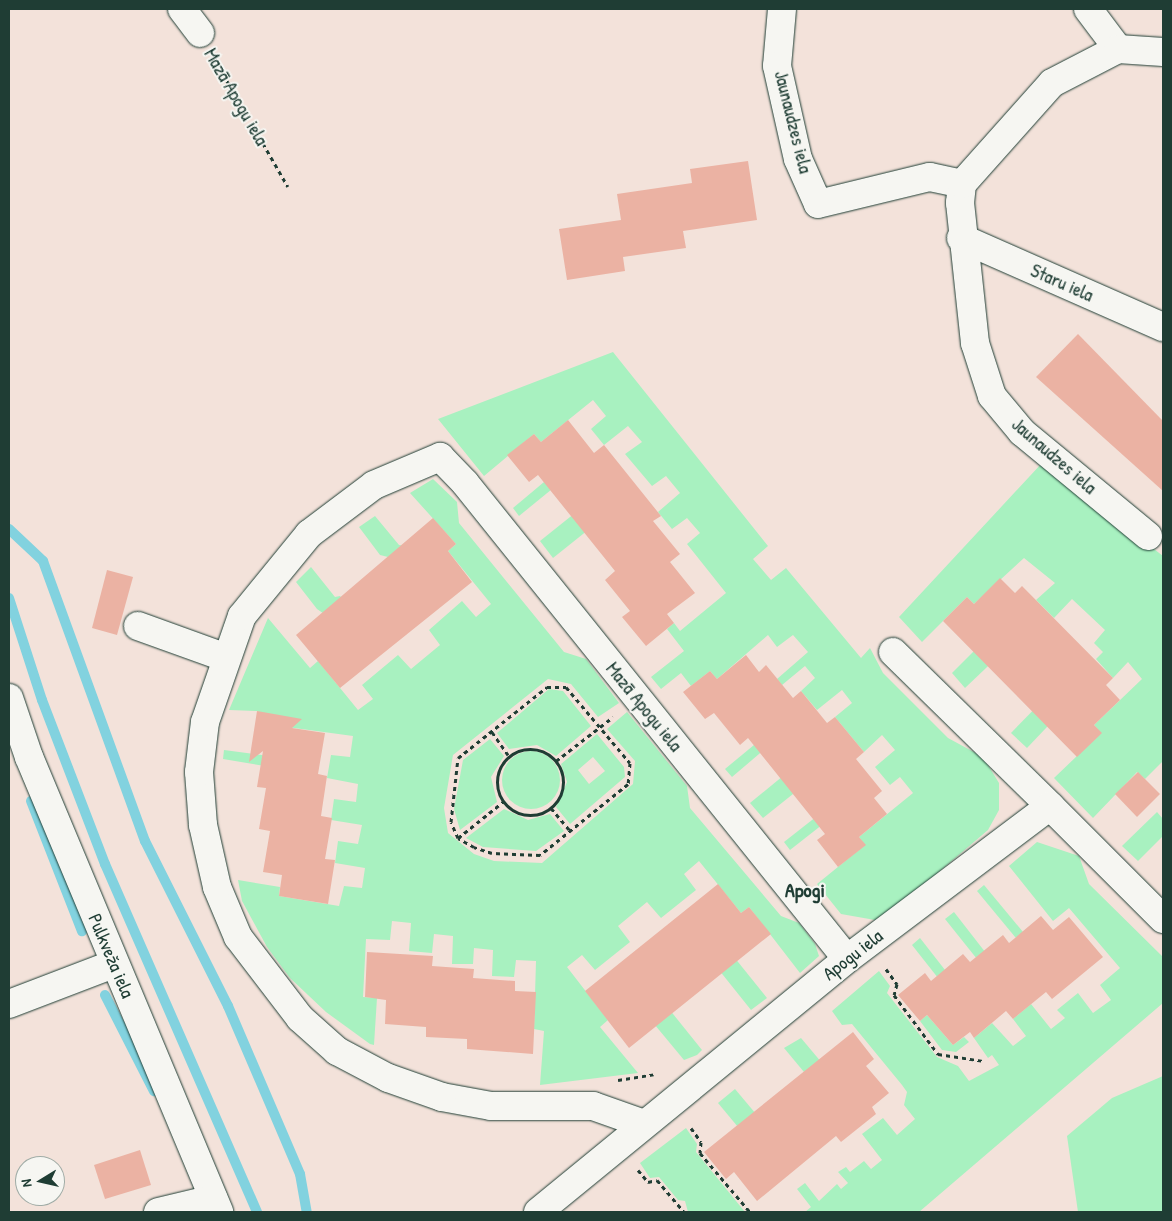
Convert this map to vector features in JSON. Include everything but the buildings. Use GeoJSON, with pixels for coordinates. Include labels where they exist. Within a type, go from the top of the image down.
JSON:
{"type":"FeatureCollection","features":[{"type":"Feature","properties":{"kind":"street","name":"Mazā Apogu iela"},"geometry":{"type":"LineString","coordinates":[[182,9],[200,33]]}},
{"type":"Feature","properties":{"kind":"street","name":"Jaunaudzes iela"},"geometry":{"type":"LineString","coordinates":[[782,9],[777,66],[798,159],[818,204],[930,177],[962,184],[961,238],[975,343],[992,396],[1022,432],[1148,536]]}},
{"type":"Feature","properties":{"kind":"street"},"geometry":{"type":"LineString","coordinates":[[1088,9],[1118,49]]}},
{"type":"Feature","properties":{"kind":"street"},"geometry":{"type":"LineString","coordinates":[[962,184],[1052,83],[1118,49],[1163,52]]}},
{"type":"Feature","properties":{"kind":"street","name":"Staru iela"},"geometry":{"type":"LineString","coordinates":[[961,238],[1163,327]]}},
{"type":"Feature","properties":{"kind":"street","name":"Mazā Apogu iela"},"geometry":{"type":"LineString","coordinates":[[224,657],[242,616],[309,534],[374,485],[440,457],[636,696],[847,959]]}},
{"type":"Feature","properties":{"kind":"street"},"geometry":{"type":"LineString","coordinates":[[138,626],[224,657],[205,722],[199,772],[203,825],[217,888],[238,937],[300,1018],[337,1051],[388,1078],[442,1097],[491,1106],[593,1106],[644,1124]]}},
{"type":"Feature","properties":{"kind":"street"},"geometry":{"type":"LineString","coordinates":[[893,652],[1163,919]]}},
{"type":"Feature","properties":{"kind":"street","name":"Pulkveža iela"},"geometry":{"type":"LineString","coordinates":[[9,698],[19,760],[114,964],[216,1206]]}},
{"type":"Feature","properties":{"kind":"street","name":"Apogu iela"},"geometry":{"type":"LineString","coordinates":[[538,1212],[847,959],[1050,806]]}},
{"type":"Feature","properties":{"kind":"street"},"geometry":{"type":"LineString","coordinates":[[9,1004],[114,964]]}},
{"type":"Feature","properties":{"kind":"street"},"geometry":{"type":"LineString","coordinates":[[158,1212],[216,1206]]}},
{"type":"Feature","properties":{"kind":"path","name":"Mazā Apogu iela"},"geometry":{"type":"LineString","coordinates":[[200,33],[288,187]]}},
{"type":"Feature","properties":{"kind":"path"},"geometry":{"type":"LineString","coordinates":[[547,687],[566,687],[599,729],[630,763],[628,784],[571,832],[540,855],[492,853],[458,838],[450,807],[458,758],[547,687]]}},
{"type":"Feature","properties":{"kind":"path"},"geometry":{"type":"LineString","coordinates":[[556,761],[599,729],[636,696]]}},
{"type":"Feature","properties":{"kind":"path"},"geometry":{"type":"LineString","coordinates":[[492,732],[508,756]]}},
{"type":"Feature","properties":{"kind":"path"},"geometry":{"type":"LineString","coordinates":[[529,748],[556,761],[564,781],[551,808],[530,815],[503,802],[496,782],[508,756],[529,748]]}},
{"type":"Feature","properties":{"kind":"path"},"geometry":{"type":"LineString","coordinates":[[458,838],[503,802]]}},
{"type":"Feature","properties":{"kind":"path"},"geometry":{"type":"LineString","coordinates":[[551,808],[571,832]]}},
{"type":"Feature","properties":{"kind":"path"},"geometry":{"type":"LineString","coordinates":[[881,963],[897,984],[894,995],[938,1054],[984,1061]]}},
{"type":"Feature","properties":{"kind":"path"},"geometry":{"type":"LineString","coordinates":[[608,1082],[663,1072]]}},
{"type":"Feature","properties":{"kind":"path"},"geometry":{"type":"LineString","coordinates":[[686,1122],[701,1142],[700,1153],[750,1212]]}},
{"type":"Feature","properties":{"kind":"path"},"geometry":{"type":"LineString","coordinates":[[634,1164],[648,1182],[657,1180],[684,1212]]}},
{"type":"Feature","properties":{"kind":"green space"},"geometry":{"type":"Polygon","coordinates":[[[613,352],[768,546],[753,559],[771,580],[786,568],[861,658],[870,648],[883,673],[948,738],[983,757],[999,783],[999,810],[988,830],[893,911],[875,920],[841,914],[817,884],[865,845],[859,837],[913,793],[900,777],[890,785],[875,767],[895,750],[882,735],[864,752],[835,717],[852,703],[842,690],[817,710],[801,691],[815,678],[805,666],[782,685],[777,679],[808,652],[793,635],[777,647],[768,635],[717,679],[710,671],[691,686],[681,673],[661,689],[651,677],[684,651],[667,629],[674,623],[680,631],[726,593],[687,544],[700,533],[687,518],[672,529],[658,512],[680,493],[666,476],[652,486],[625,454],[642,442],[628,426],[604,445],[591,429],[606,416],[593,400],[541,442],[534,434],[484,476],[438,419],[613,352]]]}},
{"type":"Feature","properties":{"kind":"green space"},"geometry":{"type":"Polygon","coordinates":[[[1042,463],[1163,556],[1163,761],[1145,779],[1137,772],[1093,818],[1054,778],[1101,733],[1094,725],[1142,679],[1128,662],[1113,678],[1096,659],[1103,652],[1094,643],[1105,630],[1072,599],[1054,618],[1036,600],[1055,583],[1024,558],[974,604],[967,597],[922,642],[899,617],[1042,463]]]}},
{"type":"Feature","properties":{"kind":"green space"},"geometry":{"type":"Polygon","coordinates":[[[550,477],[557,485],[519,516],[513,508],[550,477]]]}},
{"type":"Feature","properties":{"kind":"green space"},"geometry":{"type":"Polygon","coordinates":[[[433,479],[457,502],[459,523],[564,652],[586,659],[619,703],[598,717],[571,684],[548,679],[453,755],[444,808],[448,833],[474,854],[494,861],[542,863],[633,784],[635,761],[607,729],[627,712],[687,786],[690,808],[781,916],[799,923],[815,944],[819,956],[800,973],[749,907],[741,913],[699,861],[684,874],[696,890],[661,918],[647,902],[618,926],[630,942],[595,970],[582,955],[567,967],[608,1020],[600,1027],[638,1073],[540,1085],[544,1031],[534,1029],[536,961],[516,960],[514,977],[492,976],[493,950],[474,948],[473,964],[452,964],[453,936],[434,934],[432,953],[409,951],[411,923],[392,921],[390,940],[366,939],[363,997],[377,998],[374,1045],[370,1044],[326,1012],[290,978],[267,947],[242,901],[238,880],[280,887],[279,896],[339,906],[344,886],[362,888],[365,868],[335,863],[338,841],[358,844],[362,825],[331,820],[334,799],[356,802],[358,784],[327,778],[331,755],[350,757],[353,736],[287,727],[257,711],[229,710],[268,618],[310,668],[318,661],[358,710],[373,699],[362,685],[398,655],[411,669],[440,645],[429,630],[462,601],[476,617],[491,604],[448,551],[456,544],[410,493],[433,479]]]}},
{"type":"Feature","properties":{"kind":"green space"},"geometry":{"type":"Polygon","coordinates":[[[585,505],[598,522],[553,558],[540,541],[585,505]]]}},
{"type":"Feature","properties":{"kind":"green space"},"geometry":{"type":"Polygon","coordinates":[[[375,516],[399,545],[405,546],[388,557],[380,555],[359,527],[375,516]]]}},
{"type":"Feature","properties":{"kind":"green space"},"geometry":{"type":"Polygon","coordinates":[[[311,567],[335,597],[340,596],[352,610],[337,623],[317,609],[296,582],[311,567]]]}},
{"type":"Feature","properties":{"kind":"green space"},"geometry":{"type":"Polygon","coordinates":[[[991,634],[1006,649],[965,688],[952,673],[991,634]]]}},
{"type":"Feature","properties":{"kind":"green space"},"geometry":{"type":"Polygon","coordinates":[[[549,689],[563,691],[591,726],[556,756],[537,745],[509,749],[497,733],[549,689]]]}},
{"type":"Feature","properties":{"kind":"green space"},"geometry":{"type":"Polygon","coordinates":[[[1050,693],[1065,708],[1027,748],[1011,733],[1050,693]]]}},
{"type":"Feature","properties":{"kind":"green space"},"geometry":{"type":"Polygon","coordinates":[[[597,734],[624,767],[625,777],[570,824],[556,807],[567,782],[561,764],[597,734]],[[593,757],[578,770],[589,784],[605,771],[593,757]]]}},
{"type":"Feature","properties":{"kind":"green space"},"geometry":{"type":"Polygon","coordinates":[[[766,735],[772,743],[732,777],[725,769],[766,735]]]}},
{"type":"Feature","properties":{"kind":"green space"},"geometry":{"type":"Polygon","coordinates":[[[490,739],[504,756],[491,777],[497,802],[460,830],[454,809],[463,760],[490,739]]]}},
{"type":"Feature","properties":{"kind":"green space"},"geometry":{"type":"Polygon","coordinates":[[[224,750],[277,757],[277,768],[223,759],[224,750]]]}},
{"type":"Feature","properties":{"kind":"green space"},"geometry":{"type":"Polygon","coordinates":[[[531,751],[542,753],[555,764],[560,780],[558,791],[547,804],[531,809],[520,807],[507,796],[502,780],[504,769],[515,756],[531,751]]]}},
{"type":"Feature","properties":{"kind":"green space"},"geometry":{"type":"Polygon","coordinates":[[[800,762],[813,778],[763,818],[750,803],[800,762]]]}},
{"type":"Feature","properties":{"kind":"green space"},"geometry":{"type":"Polygon","coordinates":[[[504,809],[528,820],[550,814],[564,831],[536,851],[483,847],[466,838],[504,809]]]}},
{"type":"Feature","properties":{"kind":"green space"},"geometry":{"type":"Polygon","coordinates":[[[826,809],[832,817],[790,850],[784,842],[826,809]]]}},
{"type":"Feature","properties":{"kind":"green space"},"geometry":{"type":"Polygon","coordinates":[[[1157,812],[1163,819],[1163,836],[1138,861],[1122,846],[1157,812]]]}},
{"type":"Feature","properties":{"kind":"green space"},"geometry":{"type":"Polygon","coordinates":[[[1037,842],[1079,856],[1089,884],[1163,957],[1163,1003],[919,1212],[805,1212],[811,1207],[797,1189],[805,1183],[819,1201],[837,1184],[841,1189],[848,1183],[838,1172],[846,1167],[850,1172],[864,1161],[871,1169],[882,1160],[862,1134],[883,1118],[897,1135],[915,1119],[904,1105],[907,1092],[902,1085],[852,1024],[842,1025],[832,1011],[879,971],[890,986],[887,993],[937,1057],[958,1066],[969,1081],[999,1065],[992,1055],[988,1058],[974,1038],[992,1023],[1013,1046],[1026,1036],[1013,1019],[1031,1004],[1051,1029],[1065,1018],[1057,1010],[1078,993],[1093,1013],[1111,1000],[1100,985],[1120,968],[1069,908],[1053,921],[1009,866],[1037,842]]]}},
{"type":"Feature","properties":{"kind":"green space"},"geometry":{"type":"Polygon","coordinates":[[[984,885],[1028,938],[1021,944],[977,891],[984,885]]]}},
{"type":"Feature","properties":{"kind":"green space"},"geometry":{"type":"Polygon","coordinates":[[[954,912],[989,957],[981,964],[945,919],[954,912]]]}},
{"type":"Feature","properties":{"kind":"green space"},"geometry":{"type":"Polygon","coordinates":[[[920,938],[945,970],[942,983],[912,945],[920,938]]]}},
{"type":"Feature","properties":{"kind":"green space"},"geometry":{"type":"Polygon","coordinates":[[[726,947],[767,998],[751,1010],[711,960],[726,947]]]}},
{"type":"Feature","properties":{"kind":"green space"},"geometry":{"type":"Polygon","coordinates":[[[661,999],[702,1050],[697,1055],[684,1060],[645,1013],[661,999]]]}},
{"type":"Feature","properties":{"kind":"green space"},"geometry":{"type":"Polygon","coordinates":[[[927,1015],[953,1045],[964,1037],[969,1042],[956,1052],[942,1050],[920,1021],[927,1015]]]}},
{"type":"Feature","properties":{"kind":"green space"},"geometry":{"type":"Polygon","coordinates":[[[801,1038],[822,1063],[809,1078],[784,1048],[801,1038]]]}},
{"type":"Feature","properties":{"kind":"green space"},"geometry":{"type":"Polygon","coordinates":[[[1163,1076],[1163,1212],[1078,1212],[1067,1136],[1112,1098],[1163,1076]]]}},
{"type":"Feature","properties":{"kind":"green space"},"geometry":{"type":"Polygon","coordinates":[[[735,1089],[756,1114],[743,1133],[718,1103],[735,1089]]]}},
{"type":"Feature","properties":{"kind":"green space"},"geometry":{"type":"Polygon","coordinates":[[[686,1128],[697,1144],[696,1152],[745,1212],[688,1212],[685,1201],[678,1200],[659,1177],[650,1178],[640,1163],[686,1128]]]}},
{"type":"Feature","properties":{"kind":"waterway"},"geometry":{"type":"LineString","coordinates":[[9,529],[43,561],[145,841],[228,1006],[300,1174],[307,1212]]}},
{"type":"Feature","properties":{"kind":"waterway"},"geometry":{"type":"LineString","coordinates":[[9,598],[42,700],[105,864],[257,1212]]}},
{"type":"Feature","properties":{"kind":"waterway"},"geometry":{"type":"LineString","coordinates":[[31,801],[82,931]]}},
{"type":"Feature","properties":{"kind":"waterway"},"geometry":{"type":"LineString","coordinates":[[105,995],[154,1091]]}},
{"type":"Feature","properties":{"kind":"district","name":"Apogi"},"geometry":{"type":"Point","coordinates":[805,889]}}]}
